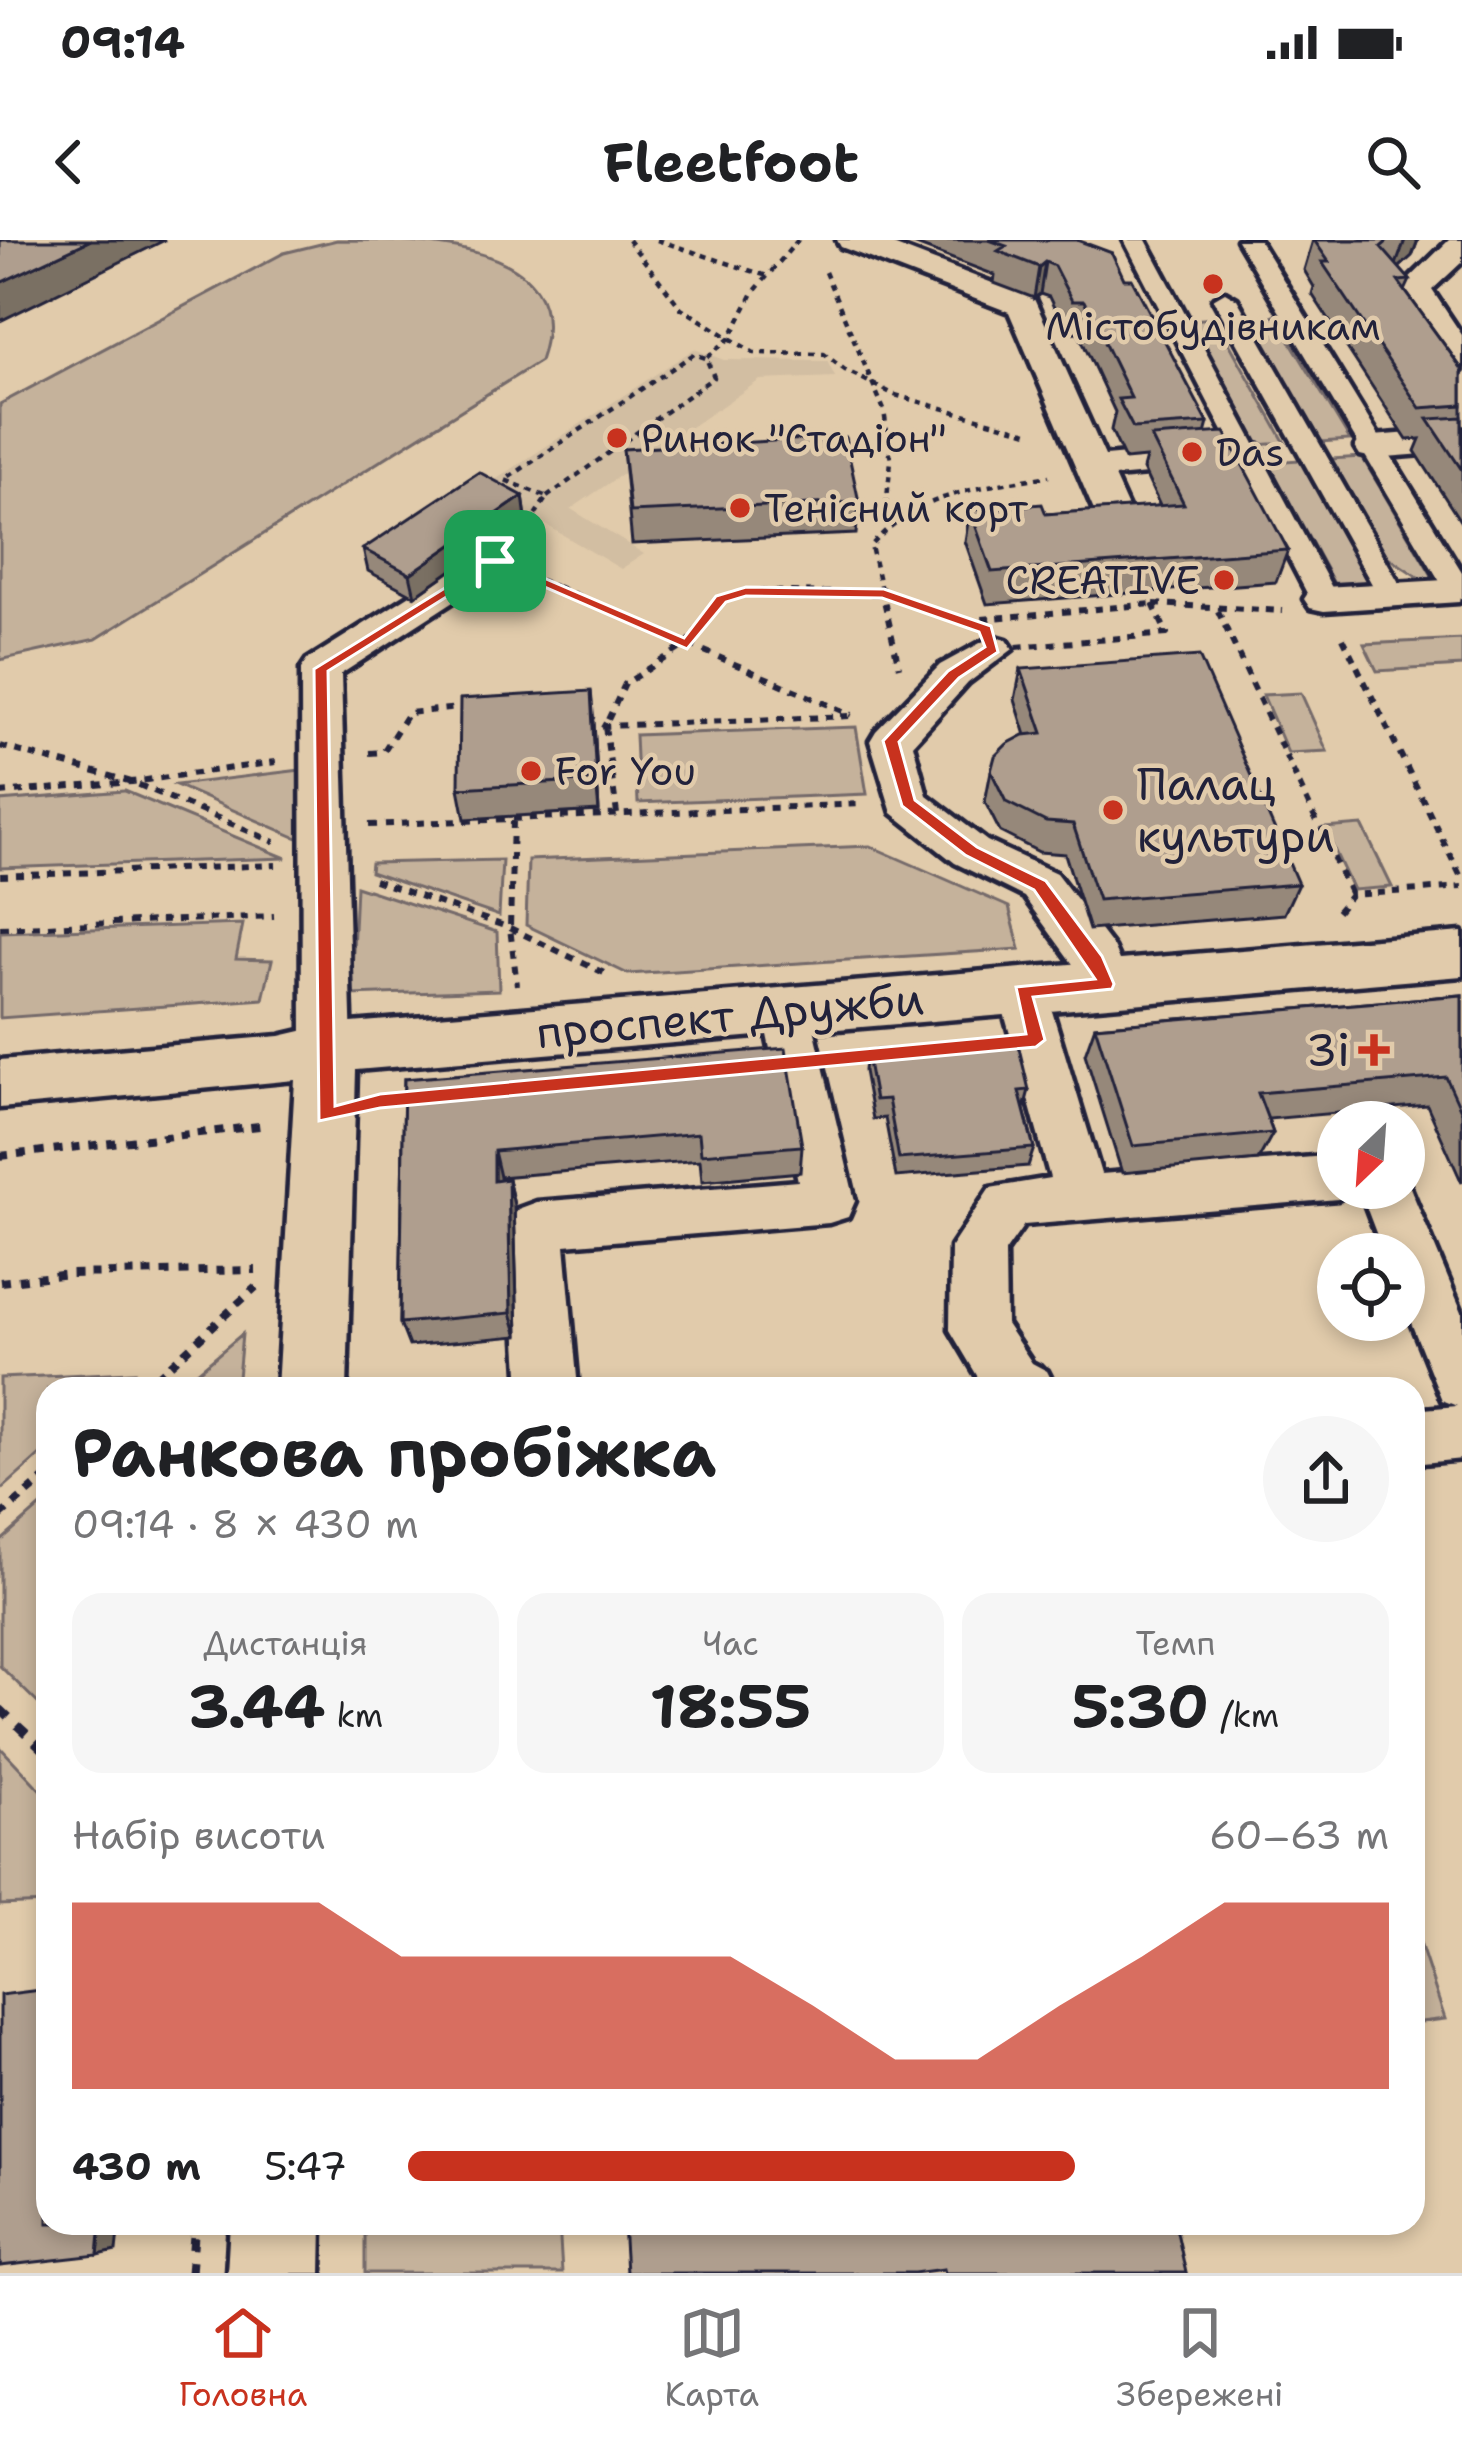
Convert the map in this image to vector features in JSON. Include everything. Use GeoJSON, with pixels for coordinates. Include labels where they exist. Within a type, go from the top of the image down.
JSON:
{"type":"FeatureCollection","features":[{"type":"Feature","properties":{"kind":"street"},"geometry":{"type":"LineString","coordinates":[[852,240],[1023,306],[1114,519]]}},
{"type":"Feature","properties":{"kind":"street"},"geometry":{"type":"LineString","coordinates":[[1135,240],[1186,301],[1278,451],[1392,595]]}},
{"type":"Feature","properties":{"kind":"street"},"geometry":{"type":"LineString","coordinates":[[1186,301],[1278,451],[1324,598],[1459,590],[1373,447],[1289,293],[1248,240]]}},
{"type":"Feature","properties":{"kind":"street"},"geometry":{"type":"LineString","coordinates":[[1462,245],[1415,290],[1462,360]]}},
{"type":"Feature","properties":{"kind":"street"},"geometry":{"type":"LineString","coordinates":[[1186,301],[1289,293]]}},
{"type":"Feature","properties":{"kind":"street"},"geometry":{"type":"LineString","coordinates":[[1092,468],[1462,440]]}},
{"type":"Feature","properties":{"kind":"street"},"geometry":{"type":"LineString","coordinates":[[313,1377],[327,1049],[321,669],[504,553]]}},
{"type":"Feature","properties":{"kind":"street"},"geometry":{"type":"LineString","coordinates":[[989,639],[891,741],[908,802],[971,851],[1040,885],[1096,961],[1106,984]]}},
{"type":"Feature","properties":{"kind":"street","name":"проспект Дружби"},"geometry":{"type":"LineString","coordinates":[[0,1084],[280,1060],[327,1049],[1462,954]]}},
{"type":"Feature","properties":{"kind":"street"},"geometry":{"type":"LineString","coordinates":[[1022,991],[1082,1196]]}},
{"type":"Feature","properties":{"kind":"street"},"geometry":{"type":"LineString","coordinates":[[548,1377],[538,1225],[829,1202],[786,1011]]}},
{"type":"Feature","properties":{"kind":"street"},"geometry":{"type":"LineString","coordinates":[[1009,1377],[978,1330],[978,1247],[1009,1204],[1317,1179]]}},
{"type":"Feature","properties":{"kind":"street"},"geometry":{"type":"LineString","coordinates":[[1393,1209],[1462,1382]]}},
{"type":"Feature","properties":{"kind":"street"},"geometry":{"type":"LineString","coordinates":[[1425,1435],[1462,1432]]}},
{"type":"Feature","properties":{"kind":"street"},"geometry":{"type":"LineString","coordinates":[[274,2273],[276,2235]]}},
{"type":"Feature","properties":{"kind":"path"},"geometry":{"type":"LineString","coordinates":[[628,240],[681,308],[754,352],[824,354],[836,365],[896,394],[1041,436],[1092,468]]}},
{"type":"Feature","properties":{"kind":"path"},"geometry":{"type":"LineString","coordinates":[[657,240],[767,277]]}},
{"type":"Feature","properties":{"kind":"path"},"geometry":{"type":"LineString","coordinates":[[706,358],[730,338],[767,277],[799,240]]}},
{"type":"Feature","properties":{"kind":"path"},"geometry":{"type":"LineString","coordinates":[[815,256],[834,289],[884,410],[891,461],[884,527],[871,546],[910,721]]}},
{"type":"Feature","properties":{"kind":"path"},"geometry":{"type":"LineString","coordinates":[[548,497],[505,480],[694,354],[706,358],[714,377],[548,497],[504,553],[687,644],[854,716],[605,725],[573,708]]}},
{"type":"Feature","properties":{"kind":"path"},"geometry":{"type":"LineString","coordinates":[[884,527],[948,494],[1092,468]]}},
{"type":"Feature","properties":{"kind":"path"},"geometry":{"type":"LineString","coordinates":[[617,814],[605,725],[625,684],[687,644],[721,599],[746,591],[884,594],[989,639],[1167,634],[1153,604],[982,619],[989,639]]}},
{"type":"Feature","properties":{"kind":"path"},"geometry":{"type":"LineString","coordinates":[[1324,598],[1462,879]]}},
{"type":"Feature","properties":{"kind":"path"},"geometry":{"type":"LineString","coordinates":[[1218,611],[1351,895]]}},
{"type":"Feature","properties":{"kind":"path"},"geometry":{"type":"LineString","coordinates":[[0,793],[383,752],[408,713],[472,707]]}},
{"type":"Feature","properties":{"kind":"path"},"geometry":{"type":"LineString","coordinates":[[3,749],[132,782],[325,845],[610,976]]}},
{"type":"Feature","properties":{"kind":"path"},"geometry":{"type":"LineString","coordinates":[[0,876],[325,845],[513,820],[908,802]]}},
{"type":"Feature","properties":{"kind":"path"},"geometry":{"type":"LineString","coordinates":[[513,820],[510,928],[517,958],[518,1005]]}},
{"type":"Feature","properties":{"kind":"path"},"geometry":{"type":"LineString","coordinates":[[0,928],[326,914]]}},
{"type":"Feature","properties":{"kind":"path"},"geometry":{"type":"LineString","coordinates":[[0,1156],[326,1115]]}},
{"type":"Feature","properties":{"kind":"path"},"geometry":{"type":"LineString","coordinates":[[0,1282],[70,1274],[275,1270]]}},
{"type":"Feature","properties":{"kind":"path"},"geometry":{"type":"LineString","coordinates":[[157,1377],[260,1284]]}},
{"type":"Feature","properties":{"kind":"path"},"geometry":{"type":"LineString","coordinates":[[0,1516],[36,1486]]}},
{"type":"Feature","properties":{"kind":"path"},"geometry":{"type":"LineString","coordinates":[[0,1709],[36,1743]]}},
{"type":"Feature","properties":{"kind":"path"},"geometry":{"type":"LineString","coordinates":[[191,2273],[195,2235]]}},
{"type":"Feature","properties":{"kind":"shaded area"},"geometry":{"type":"Polygon","coordinates":[[[337,240],[448,246],[485,255],[515,270],[537,291],[546,321],[540,361],[96,639],[0,660],[0,404],[284,253],[337,240]]]}},
{"type":"Feature","properties":{"kind":"shaded area"},"geometry":{"type":"Polygon","coordinates":[[[1275,316],[1350,440],[1320,442],[1248,317],[1275,316]]]}},
{"type":"Feature","properties":{"kind":"shaded area"},"geometry":{"type":"Polygon","coordinates":[[[1215,318],[1285,443],[1256,445],[1189,320],[1215,318]]]}},
{"type":"Feature","properties":{"kind":"shaded area","name":"Ринок \"Стадіон\""},"geometry":{"type":"Polygon","coordinates":[[[694,349],[724,360],[827,361],[835,377],[760,380],[571,509],[644,554],[621,569],[483,488],[694,349]]]}},
{"type":"Feature","properties":{"kind":"shaded area"},"geometry":{"type":"Polygon","coordinates":[[[1362,457],[1437,584],[1430,585],[1385,555],[1330,459],[1362,457]]]}},
{"type":"Feature","properties":{"kind":"shaded area"},"geometry":{"type":"Polygon","coordinates":[[[1300,460],[1371,588],[1338,591],[1268,462],[1300,460]]]}},
{"type":"Feature","properties":{"kind":"shaded area"},"geometry":{"type":"Polygon","coordinates":[[[1462,639],[1462,666],[1377,671],[1364,644],[1462,639]]]}},
{"type":"Feature","properties":{"kind":"shaded area"},"geometry":{"type":"Polygon","coordinates":[[[1301,693],[1327,751],[1288,753],[1263,695],[1301,693]]]}},
{"type":"Feature","properties":{"kind":"shaded area"},"geometry":{"type":"Polygon","coordinates":[[[856,727],[867,794],[638,803],[635,735],[856,727]]]}},
{"type":"Feature","properties":{"kind":"shaded area"},"geometry":{"type":"Polygon","coordinates":[[[309,769],[309,843],[176,785],[309,769]]]}},
{"type":"Feature","properties":{"kind":"shaded area"},"geometry":{"type":"Polygon","coordinates":[[[124,791],[286,858],[0,868],[0,801],[124,791]]]}},
{"type":"Feature","properties":{"kind":"shaded area"},"geometry":{"type":"Polygon","coordinates":[[[1362,825],[1392,887],[1353,890],[1324,828],[1362,825]]]}},
{"type":"Feature","properties":{"kind":"shaded area"},"geometry":{"type":"Polygon","coordinates":[[[870,846],[1009,907],[1020,949],[628,974],[526,925],[528,860],[870,846]]]}},
{"type":"Feature","properties":{"kind":"shaded area"},"geometry":{"type":"Polygon","coordinates":[[[502,860],[499,916],[370,872],[371,863],[502,860]]]}},
{"type":"Feature","properties":{"kind":"shaded area"},"geometry":{"type":"Polygon","coordinates":[[[356,886],[497,932],[499,990],[351,995],[356,886]]]}},
{"type":"Feature","properties":{"kind":"shaded area"},"geometry":{"type":"Polygon","coordinates":[[[243,924],[236,959],[272,960],[263,999],[0,1018],[0,932],[243,924]]]}},
{"type":"Feature","properties":{"kind":"shaded area"},"geometry":{"type":"Polygon","coordinates":[[[242,1334],[238,1377],[191,1377],[242,1334]]]}},
{"type":"Feature","properties":{"kind":"shaded area"},"geometry":{"type":"Polygon","coordinates":[[[133,1372],[127,1377],[36,1377],[36,1459],[0,1491],[0,1378],[133,1372]]]}},
{"type":"Feature","properties":{"kind":"shaded area"},"geometry":{"type":"Polygon","coordinates":[[[36,1510],[36,1701],[0,1666],[0,1542],[36,1510]]]}},
{"type":"Feature","properties":{"kind":"shaded area"},"geometry":{"type":"Polygon","coordinates":[[[0,1747],[36,1785],[36,1904],[0,1905],[0,1747]]]}},
{"type":"Feature","properties":{"kind":"shaded area"},"geometry":{"type":"Polygon","coordinates":[[[1425,1958],[1445,2019],[1425,2022],[1425,1958]]]}},
{"type":"Feature","properties":{"kind":"shaded area"},"geometry":{"type":"Polygon","coordinates":[[[365,2235],[560,2235],[562,2273],[365,2273],[365,2235]]]}},
{"type":"Feature","properties":{"kind":"building"},"geometry":{"type":"Polygon","coordinates":[[[0,240],[91,240],[0,283],[0,240]]]}},
{"type":"Feature","properties":{"kind":"building"},"geometry":{"type":"Polygon","coordinates":[[[989,240],[1077,240],[1112,253],[1124,279],[1132,279],[1208,423],[1133,428],[1118,399],[1131,398],[1084,301],[1072,301],[1054,266],[1045,262],[1039,267],[998,251],[1006,246],[989,240]]]}},
{"type":"Feature","properties":{"kind":"building"},"geometry":{"type":"Polygon","coordinates":[[[1314,240],[1389,240],[1381,247],[1410,280],[1398,281],[1462,369],[1462,405],[1420,408],[1322,262],[1329,262],[1314,240]]]}},
{"type":"Feature","properties":{"kind":"building"},"geometry":{"type":"Polygon","coordinates":[[[1462,417],[1462,470],[1428,419],[1462,417]]]}},
{"type":"Feature","properties":{"kind":"building"},"geometry":{"type":"Polygon","coordinates":[[[1225,432],[1288,550],[992,572],[970,510],[1042,504],[1046,514],[1184,504],[1151,437],[1225,432]]]}},
{"type":"Feature","properties":{"kind":"building"},"geometry":{"type":"Polygon","coordinates":[[[845,437],[859,502],[630,512],[623,449],[845,437]]]}},
{"type":"Feature","properties":{"kind":"building"},"geometry":{"type":"Polygon","coordinates":[[[479,472],[523,496],[410,574],[363,549],[479,472]]]}},
{"type":"Feature","properties":{"kind":"building","name":"Палац культури"},"geometry":{"type":"Polygon","coordinates":[[[1199,656],[1298,884],[1098,900],[1073,824],[1046,822],[1006,802],[991,771],[995,756],[1007,744],[1024,735],[1043,733],[1021,669],[1199,656]]]}},
{"type":"Feature","properties":{"kind":"building","name":"For You"},"geometry":{"type":"Polygon","coordinates":[[[591,691],[596,780],[459,788],[460,699],[591,691]]]}},
{"type":"Feature","properties":{"kind":"building"},"geometry":{"type":"Polygon","coordinates":[[[1462,995],[1462,1112],[1446,1077],[1258,1093],[1273,1133],[1133,1146],[1095,1026],[1462,995]]]}},
{"type":"Feature","properties":{"kind":"building"},"geometry":{"type":"Polygon","coordinates":[[[1017,1040],[1029,1090],[1019,1091],[1034,1148],[899,1159],[888,1099],[875,1100],[866,1051],[1017,1040]]]}},
{"type":"Feature","properties":{"kind":"building"},"geometry":{"type":"Polygon","coordinates":[[[786,1048],[802,1146],[701,1154],[699,1133],[494,1151],[494,1181],[508,1179],[511,1313],[400,1323],[404,1079],[786,1048]]]}},
{"type":"Feature","properties":{"kind":"building"},"geometry":{"type":"Polygon","coordinates":[[[36,1990],[36,2235],[100,2235],[98,2255],[0,2266],[0,1995],[36,1990]]]}},
{"type":"Feature","properties":{"kind":"building"},"geometry":{"type":"Polygon","coordinates":[[[624,2235],[1178,2235],[1186,2273],[945,2273],[944,2269],[914,2273],[626,2273],[624,2235]]]}},
{"type":"Feature","properties":{"kind":"place","name":"Містобудівникам"},"geometry":{"type":"Point","coordinates":[1213,284]}},
{"type":"Feature","properties":{"kind":"place","name":"Ринок \"Стадіон\""},"geometry":{"type":"Point","coordinates":[617,438]}},
{"type":"Feature","properties":{"kind":"place","name":"Das"},"geometry":{"type":"Point","coordinates":[1192,452]}},
{"type":"Feature","properties":{"kind":"place","name":"Тенісний корт"},"geometry":{"type":"Point","coordinates":[740,508]}},
{"type":"Feature","properties":{"kind":"place","name":"CREATIVE"},"geometry":{"type":"Point","coordinates":[1224,580]}},
{"type":"Feature","properties":{"kind":"place","name":"For You"},"geometry":{"type":"Point","coordinates":[531,771]}},
{"type":"Feature","properties":{"kind":"place","name":"Палац культури"},"geometry":{"type":"Point","coordinates":[1113,810]}},
{"type":"Feature","properties":{"kind":"place","name":"3і"},"geometry":{"type":"Point","coordinates":[1374,1050]}},
{"type":"Feature","properties":{"kind":"route"},"geometry":{"type":"LineString","coordinates":[[495,561],[687,644],[721,599],[746,591],[884,594],[986,629],[993,649],[954,674],[891,741],[908,802],[971,851],[1040,885],[1096,961],[1106,984],[1022,991],[1036,1040],[380,1101],[326,1115],[321,669],[495,561]]}}]}
